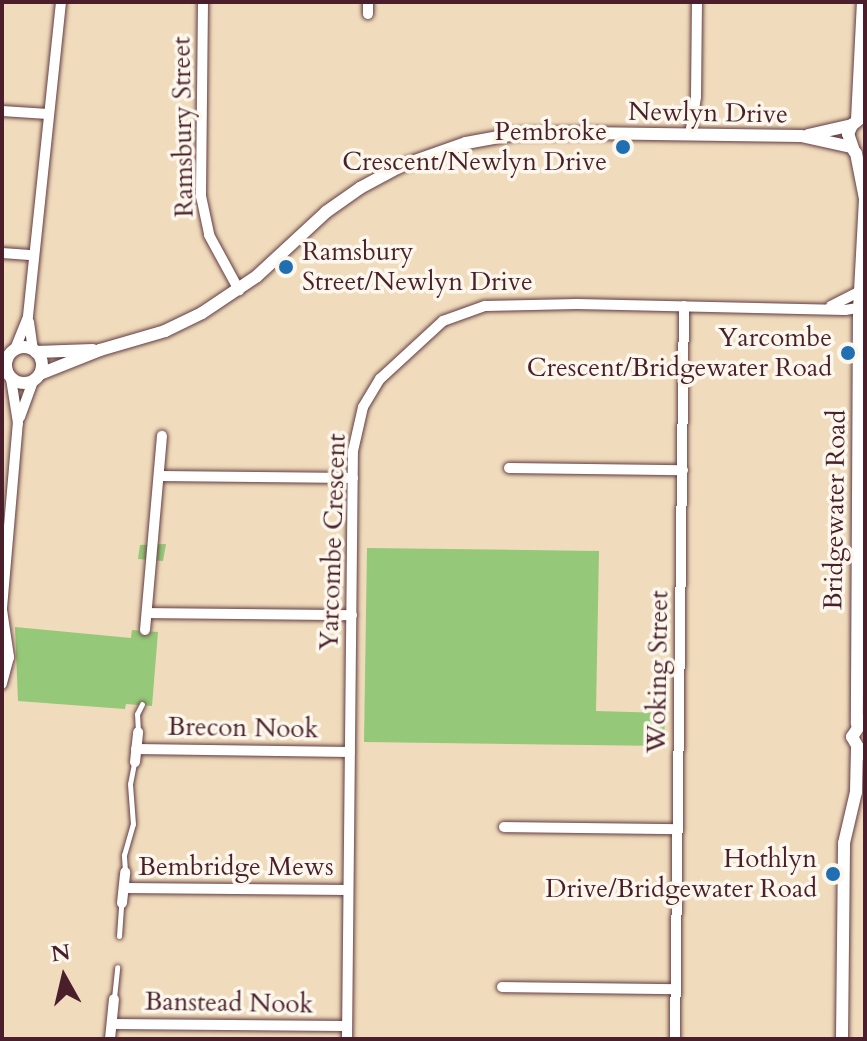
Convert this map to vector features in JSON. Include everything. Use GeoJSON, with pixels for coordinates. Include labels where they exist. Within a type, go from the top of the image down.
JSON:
{"type":"FeatureCollection","features":[{"type":"Feature","properties":{"kind":"street"},"geometry":{"type":"LineString","coordinates":[[2,684],[9,657],[2,609],[18,423],[42,362],[34,350],[28,316],[61,2]]}},
{"type":"Feature","properties":{"kind":"street","name":"Ramsbury Street"},"geometry":{"type":"LineString","coordinates":[[203,2],[202,208],[214,248],[239,290]]}},
{"type":"Feature","properties":{"kind":"street"},"geometry":{"type":"LineString","coordinates":[[695,135],[697,2]]}},
{"type":"Feature","properties":{"kind":"street"},"geometry":{"type":"LineString","coordinates":[[858,120],[863,2]]}},
{"type":"Feature","properties":{"kind":"street"},"geometry":{"type":"LineString","coordinates":[[2,111],[48,114]]}},
{"type":"Feature","properties":{"kind":"street","name":"Newlyn Drive"},"geometry":{"type":"LineString","coordinates":[[801,136],[858,120]]}},
{"type":"Feature","properties":{"kind":"street","name":"Bridgewater Road"},"geometry":{"type":"LineString","coordinates":[[858,120],[848,134],[857,152],[865,199],[860,291],[861,721],[852,737],[861,752]]}},
{"type":"Feature","properties":{"kind":"street","name":"Newlyn Drive"},"geometry":{"type":"LineString","coordinates":[[36,378],[100,350],[165,331],[239,290],[351,194],[401,166],[443,150],[490,138],[537,133],[801,136],[857,152]]}},
{"type":"Feature","properties":{"kind":"street"},"geometry":{"type":"LineString","coordinates":[[2,253],[33,255]]}},
{"type":"Feature","properties":{"kind":"street","name":"Yarcombe Crescent"},"geometry":{"type":"LineString","coordinates":[[825,308],[851,299],[860,291]]}},
{"type":"Feature","properties":{"kind":"street","name":"Yarcombe Crescent"},"geometry":{"type":"LineString","coordinates":[[347,1039],[354,436],[371,392],[421,339],[456,314],[504,304],[862,309]]}},
{"type":"Feature","properties":{"kind":"street","name":"Woking Street"},"geometry":{"type":"LineString","coordinates":[[675,1039],[684,306]]}},
{"type":"Feature","properties":{"kind":"street"},"geometry":{"type":"LineString","coordinates":[[18,423],[5,366],[28,316]]}},
{"type":"Feature","properties":{"kind":"street"},"geometry":{"type":"LineString","coordinates":[[9,353],[34,350]]}},
{"type":"Feature","properties":{"kind":"street","name":"Newlyn Drive"},"geometry":{"type":"LineString","coordinates":[[34,350],[100,350]]}},
{"type":"Feature","properties":{"kind":"street"},"geometry":{"type":"LineString","coordinates":[[8,377],[22,383],[36,378]]}},
{"type":"Feature","properties":{"kind":"street"},"geometry":{"type":"LineString","coordinates":[[145,630],[162,436]]}},
{"type":"Feature","properties":{"kind":"street"},"geometry":{"type":"LineString","coordinates":[[509,468],[683,470]]}},
{"type":"Feature","properties":{"kind":"street"},"geometry":{"type":"LineString","coordinates":[[159,476],[353,478]]}},
{"type":"Feature","properties":{"kind":"street"},"geometry":{"type":"LineString","coordinates":[[147,613],[352,615]]}},
{"type":"Feature","properties":{"kind":"street","name":"Brecon Nook"},"geometry":{"type":"LineString","coordinates":[[135,762],[138,732]]}},
{"type":"Feature","properties":{"kind":"street","name":"Brecon Nook"},"geometry":{"type":"LineString","coordinates":[[136,749],[350,752]]}},
{"type":"Feature","properties":{"kind":"street"},"geometry":{"type":"LineString","coordinates":[[842,1039],[844,843],[856,792],[861,752]]}},
{"type":"Feature","properties":{"kind":"street"},"geometry":{"type":"LineString","coordinates":[[504,827],[678,829]]}},
{"type":"Feature","properties":{"kind":"street","name":"Bembridge Mews"},"geometry":{"type":"LineString","coordinates":[[122,903],[125,872]]}},
{"type":"Feature","properties":{"kind":"street","name":"Bembridge Mews"},"geometry":{"type":"LineString","coordinates":[[124,888],[348,890]]}},
{"type":"Feature","properties":{"kind":"street"},"geometry":{"type":"LineString","coordinates":[[502,987],[675,989]]}},
{"type":"Feature","properties":{"kind":"street","name":"Banstead Nook"},"geometry":{"type":"LineString","coordinates":[[110,1039],[114,999]]}},
{"type":"Feature","properties":{"kind":"street","name":"Banstead Nook"},"geometry":{"type":"LineString","coordinates":[[112,1024],[345,1026]]}},
{"type":"Feature","properties":{"kind":"lane"},"geometry":{"type":"LineString","coordinates":[[138,732],[137,714],[142,704]]}},
{"type":"Feature","properties":{"kind":"lane"},"geometry":{"type":"LineString","coordinates":[[125,872],[124,855],[133,824],[130,784],[135,762]]}},
{"type":"Feature","properties":{"kind":"lane"},"geometry":{"type":"LineString","coordinates":[[119,936],[122,903]]}},
{"type":"Feature","properties":{"kind":"lane"},"geometry":{"type":"LineString","coordinates":[[114,999],[117,967]]}},
{"type":"Feature","properties":{"kind":"green space"},"geometry":{"type":"Polygon","coordinates":[[[166,544],[163,561],[138,559],[140,545],[166,544]]]}},
{"type":"Feature","properties":{"kind":"green space"},"geometry":{"type":"Polygon","coordinates":[[[367,548],[599,551],[596,711],[665,713],[664,746],[364,742],[367,548]]]}},
{"type":"Feature","properties":{"kind":"green space"},"geometry":{"type":"Polygon","coordinates":[[[15,627],[131,638],[132,630],[158,632],[152,706],[126,704],[125,709],[18,701],[15,627]]]}},
{"type":"Feature","properties":{"kind":"place","name":"Pembroke Crescent/Newlyn Drive"},"geometry":{"type":"Point","coordinates":[623,147]}},
{"type":"Feature","properties":{"kind":"place","name":"Ramsbury Street/Newlyn Drive"},"geometry":{"type":"Point","coordinates":[286,267]}},
{"type":"Feature","properties":{"kind":"place","name":"Yarcombe Crescent/Bridgewater Road"},"geometry":{"type":"Point","coordinates":[848,353]}},
{"type":"Feature","properties":{"kind":"place","name":"Hothlyn Drive/Bridgewater Road"},"geometry":{"type":"Point","coordinates":[833,874]}}]}
